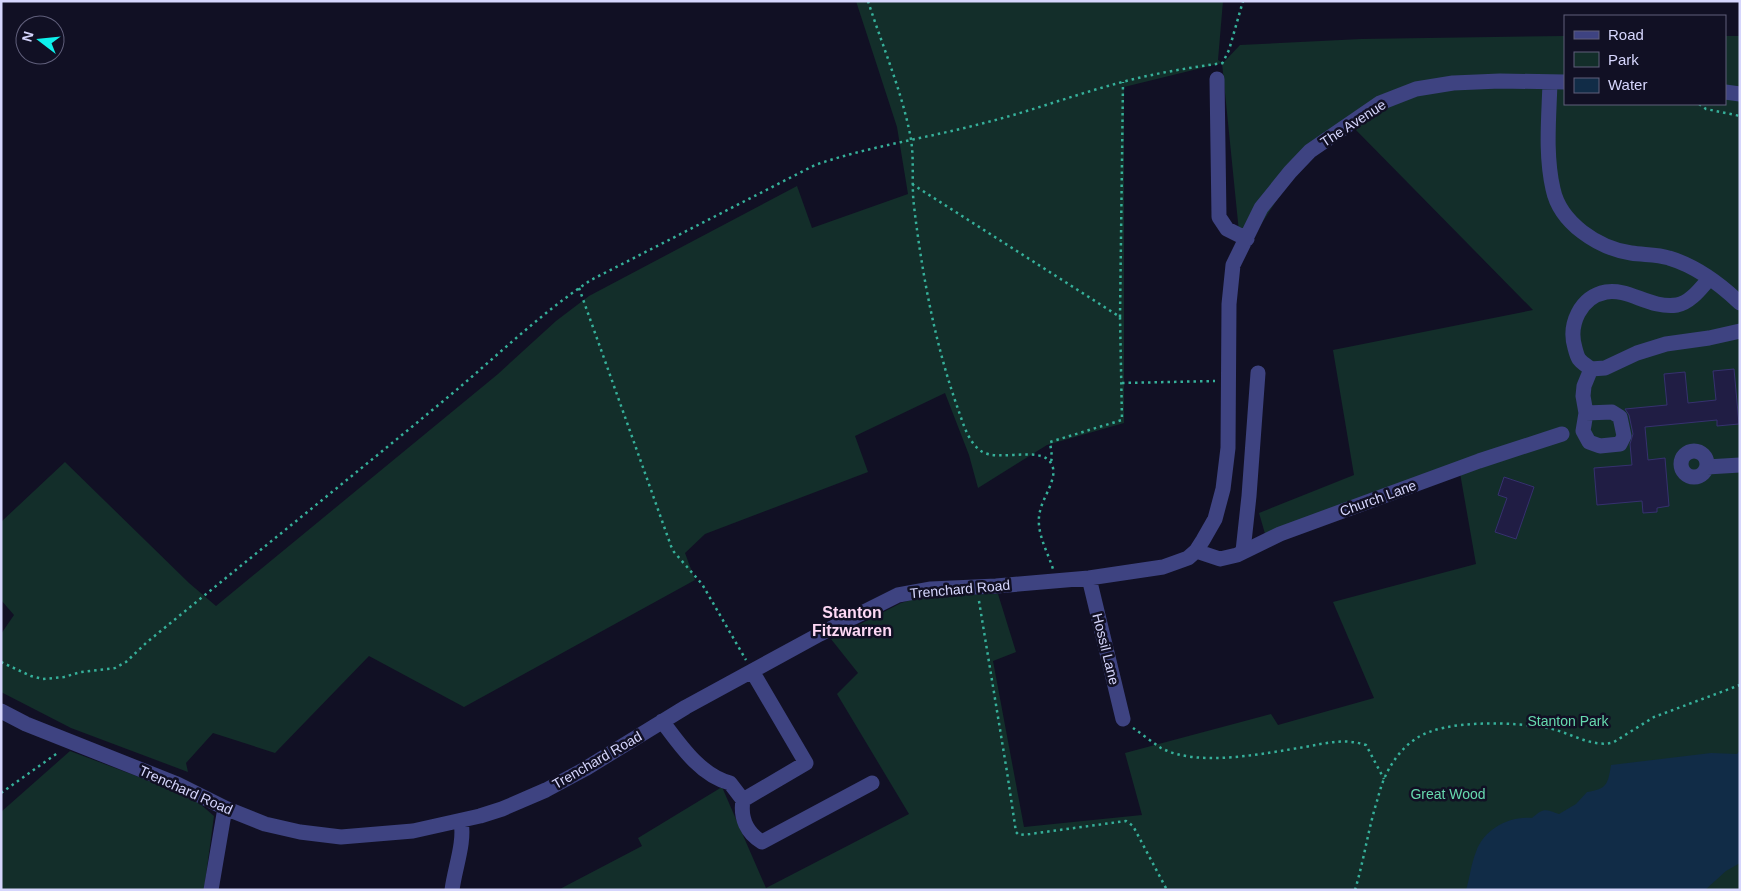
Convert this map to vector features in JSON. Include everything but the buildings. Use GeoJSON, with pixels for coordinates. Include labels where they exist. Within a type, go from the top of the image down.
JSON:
{"type":"FeatureCollection","features":[{"type":"Feature","properties":{"kind":"street"},"geometry":{"type":"LineString","coordinates":[[1216,78],[1219,217],[1227,230],[1247,239]]}},
{"type":"Feature","properties":{"kind":"street","name":"The Avenue"},"geometry":{"type":"LineString","coordinates":[[1192,554],[1215,519],[1223,489],[1228,448],[1229,304],[1233,265],[1261,208],[1310,151],[1380,103],[1416,89],[1452,83],[1500,81],[1557,82]]}},
{"type":"Feature","properties":{"kind":"street"},"geometry":{"type":"LineString","coordinates":[[1557,82],[1548,144],[1553,190],[1558,204],[1566,215],[1585,234],[1608,247],[1631,253],[1669,258],[1686,264],[1740,303]]}},
{"type":"Feature","properties":{"kind":"street"},"geometry":{"type":"LineString","coordinates":[[1726,92],[1740,94]]}},
{"type":"Feature","properties":{"kind":"street"},"geometry":{"type":"LineString","coordinates":[[1709,279],[1696,294],[1678,305],[1656,305],[1622,292],[1606,292],[1587,300],[1575,318],[1572,338],[1578,358],[1591,369],[1606,368],[1637,353],[1666,344],[1709,338],[1740,331]]}},
{"type":"Feature","properties":{"kind":"street"},"geometry":{"type":"LineString","coordinates":[[1586,413],[1583,396],[1584,386],[1591,369]]}},
{"type":"Feature","properties":{"kind":"street"},"geometry":{"type":"LineString","coordinates":[[1243,552],[1258,373]]}},
{"type":"Feature","properties":{"kind":"street","name":"Church Lane"},"geometry":{"type":"LineString","coordinates":[[1192,554],[1220,559],[1243,552],[1280,534],[1524,445],[1562,434]]}},
{"type":"Feature","properties":{"kind":"street"},"geometry":{"type":"LineString","coordinates":[[1707,467],[1740,465]]}},
{"type":"Feature","properties":{"kind":"street","name":"Trenchard Road"},"geometry":{"type":"LineString","coordinates":[[1,710],[26,724],[176,784],[250,819],[283,829],[341,837],[413,831],[461,821],[502,809],[546,790],[585,769],[662,721],[752,671],[898,595],[931,589],[1089,578],[1163,567],[1192,554]]}},
{"type":"Feature","properties":{"kind":"street","name":"Hossil Lane"},"geometry":{"type":"LineString","coordinates":[[1089,578],[1122,719]]}},
{"type":"Feature","properties":{"kind":"street"},"geometry":{"type":"LineString","coordinates":[[743,800],[806,763],[752,671]]}},
{"type":"Feature","properties":{"kind":"street"},"geometry":{"type":"LineString","coordinates":[[662,721],[688,754],[710,775],[730,783],[743,800],[744,819],[752,837],[762,842],[872,783]]}},
{"type":"Feature","properties":{"kind":"street"},"geometry":{"type":"LineString","coordinates":[[211,890],[225,808]]}},
{"type":"Feature","properties":{"kind":"street"},"geometry":{"type":"LineString","coordinates":[[452,890],[462,839],[461,821]]}},
{"type":"Feature","properties":{"kind":"path"},"geometry":{"type":"LineString","coordinates":[[868,1],[907,122],[911,141],[912,184],[917,230],[934,321],[948,380],[968,434],[976,446],[985,453],[1044,456],[1053,465],[1054,473],[1038,519],[1039,528],[1057,581]]}},
{"type":"Feature","properties":{"kind":"path"},"geometry":{"type":"LineString","coordinates":[[1216,78],[1229,50],[1243,1]]}},
{"type":"Feature","properties":{"kind":"path"},"geometry":{"type":"LineString","coordinates":[[1,662],[31,676],[43,679],[115,668],[126,662],[146,643],[443,401],[554,306],[591,280],[815,165],[845,154],[911,141],[985,123],[1123,82],[1223,63]]}},
{"type":"Feature","properties":{"kind":"path"},"geometry":{"type":"LineString","coordinates":[[1051,462],[1050,442],[1122,420],[1120,317],[1123,82]]}},
{"type":"Feature","properties":{"kind":"path"},"geometry":{"type":"LineString","coordinates":[[1700,105],[1706,109],[1740,116]]}},
{"type":"Feature","properties":{"kind":"path"},"geometry":{"type":"LineString","coordinates":[[912,184],[1120,317]]}},
{"type":"Feature","properties":{"kind":"path"},"geometry":{"type":"LineString","coordinates":[[579,288],[671,546],[702,584],[752,671]]}},
{"type":"Feature","properties":{"kind":"path"},"geometry":{"type":"LineString","coordinates":[[1122,383],[1227,381]]}},
{"type":"Feature","properties":{"kind":"path"},"geometry":{"type":"LineString","coordinates":[[978,587],[1016,832],[1019,835],[1030,834],[1126,821],[1133,826],[1167,890]]}},
{"type":"Feature","properties":{"kind":"path"},"geometry":{"type":"LineString","coordinates":[[1355,890],[1364,861],[1369,828],[1384,779],[1400,752],[1418,737],[1435,729],[1485,723],[1522,725],[1562,731],[1597,744],[1606,745],[1614,742],[1654,716],[1740,685]]}},
{"type":"Feature","properties":{"kind":"path"},"geometry":{"type":"LineString","coordinates":[[1122,719],[1162,748],[1186,756],[1238,758],[1331,742],[1352,741],[1366,745],[1384,779]]}},
{"type":"Feature","properties":{"kind":"path"},"geometry":{"type":"LineString","coordinates":[[1,793],[61,750],[74,744]]}},
{"type":"Feature","properties":{"kind":"green space"},"geometry":{"type":"Polygon","coordinates":[[[856,1],[1223,1],[1218,60],[1223,63],[1240,45],[1361,39],[1564,36],[1564,105],[1726,105],[1726,36],[1740,36],[1740,890],[558,890],[642,846],[638,838],[722,787],[766,888],[909,814],[837,694],[858,673],[831,639],[901,603],[928,595],[998,594],[1016,652],[993,661],[1024,827],[1142,815],[1125,753],[1271,714],[1278,725],[1374,698],[1333,602],[1476,564],[1460,473],[1268,544],[1259,513],[1354,475],[1333,350],[1533,310],[1352,126],[1306,163],[1287,185],[1252,239],[1239,232],[1222,63],[1124,87],[1124,423],[1047,445],[978,488],[969,455],[945,393],[855,436],[868,472],[705,534],[685,553],[695,580],[464,707],[369,656],[275,753],[213,733],[186,763],[188,772],[71,728],[1,692],[1,634],[14,615],[1,600],[1,522],[65,462],[189,583],[216,606],[498,374],[556,321],[589,296],[797,186],[812,228],[908,194],[897,127],[856,1]]]}},
{"type":"Feature","properties":{"kind":"green space"},"geometry":{"type":"Polygon","coordinates":[[[70,751],[192,797],[214,816],[204,890],[1,890],[1,812],[70,751]]]}},
{"type":"Feature","properties":{"kind":"water"},"geometry":{"type":"Polygon","coordinates":[[[1740,750],[1740,863],[1726,871],[1705,890],[1466,890],[1476,852],[1491,831],[1515,819],[1532,818],[1544,810],[1559,814],[1576,804],[1587,792],[1603,787],[1609,777],[1611,765],[1711,753],[1737,754],[1740,750]]]}},
{"type":"Feature","properties":{"kind":"district","name":"Stanton Fitzwarren"},"geometry":{"type":"Point","coordinates":[852,621]}},
{"type":"Feature","properties":{"kind":"park label","name":"Stanton Park"},"geometry":{"type":"Point","coordinates":[1568,721]}},
{"type":"Feature","properties":{"kind":"park label","name":"Great Wood"},"geometry":{"type":"Point","coordinates":[1448,794]}}]}
